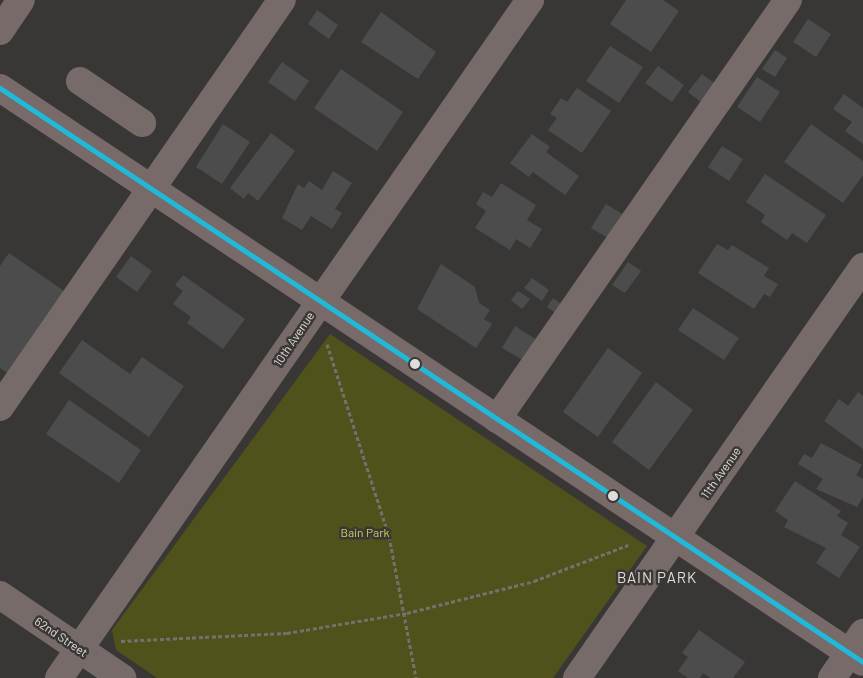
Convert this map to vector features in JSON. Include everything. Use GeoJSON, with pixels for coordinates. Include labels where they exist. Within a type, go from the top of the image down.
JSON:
{"type":"FeatureCollection","features":[{"type":"Feature","properties":{"kind":"main road"},"geometry":{"type":"LineString","coordinates":[[0,30],[21,0]]}},
{"type":"Feature","properties":{"kind":"main road"},"geometry":{"type":"LineString","coordinates":[[0,88],[676,538],[858,650]]}},
{"type":"Feature","properties":{"kind":"street"},"geometry":{"type":"LineString","coordinates":[[0,406],[282,0]]}},
{"type":"Feature","properties":{"kind":"street","name":"10th Avenue"},"geometry":{"type":"LineString","coordinates":[[60,678],[530,0]]}},
{"type":"Feature","properties":{"kind":"street"},"geometry":{"type":"LineString","coordinates":[[497,419],[788,0]]}},
{"type":"Feature","properties":{"kind":"street"},"geometry":{"type":"LineString","coordinates":[[80,81],[142,123]]}},
{"type":"Feature","properties":{"kind":"street","name":"11th Avenue"},"geometry":{"type":"LineString","coordinates":[[577,678],[863,267]]}},
{"type":"Feature","properties":{"kind":"street","name":"62nd Street"},"geometry":{"type":"LineString","coordinates":[[0,595],[122,678]]}},
{"type":"Feature","properties":{"kind":"street"},"geometry":{"type":"LineString","coordinates":[[832,678],[858,650]]}},
{"type":"Feature","properties":{"kind":"path"},"geometry":{"type":"LineString","coordinates":[[327,343],[389,536],[407,613],[416,678]]}},
{"type":"Feature","properties":{"kind":"path"},"geometry":{"type":"LineString","coordinates":[[121,641],[287,633],[407,613],[534,581],[628,545]]}},
{"type":"Feature","properties":{"kind":"green space","name":"Bain Park"},"geometry":{"type":"Polygon","coordinates":[[[330,334],[647,546],[553,678],[157,678],[116,650],[112,630],[330,334]]]}},
{"type":"Feature","properties":{"kind":"building"},"geometry":{"type":"Polygon","coordinates":[[[626,0],[663,0],[679,11],[651,52],[610,24],[626,0]]]}},
{"type":"Feature","properties":{"kind":"building"},"geometry":{"type":"Polygon","coordinates":[[[317,10],[338,25],[329,39],[308,24],[317,10]]]}},
{"type":"Feature","properties":{"kind":"building"},"geometry":{"type":"Polygon","coordinates":[[[381,12],[436,52],[418,79],[361,42],[381,12]]]}},
{"type":"Feature","properties":{"kind":"building"},"geometry":{"type":"Polygon","coordinates":[[[808,19],[831,34],[816,57],[793,42],[808,19]]]}},
{"type":"Feature","properties":{"kind":"building"},"geometry":{"type":"Polygon","coordinates":[[[610,46],[643,67],[619,103],[586,81],[610,46]]]}},
{"type":"Feature","properties":{"kind":"building"},"geometry":{"type":"Polygon","coordinates":[[[775,50],[787,58],[775,77],[762,69],[775,50]]]}},
{"type":"Feature","properties":{"kind":"building"},"geometry":{"type":"Polygon","coordinates":[[[282,62],[309,81],[295,101],[268,82],[282,62]]]}},
{"type":"Feature","properties":{"kind":"building"},"geometry":{"type":"Polygon","coordinates":[[[658,66],[684,85],[672,102],[645,83],[658,66]]]}},
{"type":"Feature","properties":{"kind":"building"},"geometry":{"type":"Polygon","coordinates":[[[341,69],[403,112],[377,151],[314,108],[341,69]]]}},
{"type":"Feature","properties":{"kind":"building"},"geometry":{"type":"Polygon","coordinates":[[[702,74],[721,88],[707,107],[688,92],[702,74]]]}},
{"type":"Feature","properties":{"kind":"building"},"geometry":{"type":"Polygon","coordinates":[[[757,77],[780,92],[760,122],[737,107],[757,77]]]}},
{"type":"Feature","properties":{"kind":"building"},"geometry":{"type":"Polygon","coordinates":[[[577,88],[611,111],[582,153],[548,130],[557,118],[550,114],[561,98],[567,102],[577,88]]]}},
{"type":"Feature","properties":{"kind":"building"},"geometry":{"type":"Polygon","coordinates":[[[844,94],[863,108],[863,144],[845,131],[852,122],[833,109],[844,94]]]}},
{"type":"Feature","properties":{"kind":"building"},"geometry":{"type":"Polygon","coordinates":[[[223,124],[250,142],[222,184],[196,167],[223,124]]]}},
{"type":"Feature","properties":{"kind":"building"},"geometry":{"type":"Polygon","coordinates":[[[811,124],[863,161],[863,175],[843,203],[784,162],[811,124]]]}},
{"type":"Feature","properties":{"kind":"building"},"geometry":{"type":"Polygon","coordinates":[[[271,133],[295,151],[258,201],[248,193],[244,199],[230,188],[271,133]]]}},
{"type":"Feature","properties":{"kind":"building"},"geometry":{"type":"Polygon","coordinates":[[[532,134],[550,147],[546,152],[579,176],[565,195],[533,172],[529,177],[510,163],[532,134]]]}},
{"type":"Feature","properties":{"kind":"building"},"geometry":{"type":"Polygon","coordinates":[[[722,146],[743,159],[729,181],[708,167],[722,146]]]}},
{"type":"Feature","properties":{"kind":"building"},"geometry":{"type":"Polygon","coordinates":[[[333,171],[352,183],[335,209],[342,213],[332,229],[311,216],[302,230],[282,218],[298,184],[304,188],[309,181],[322,190],[333,171]]]}},
{"type":"Feature","properties":{"kind":"building"},"geometry":{"type":"Polygon","coordinates":[[[765,174],[826,215],[807,243],[792,233],[787,240],[761,222],[765,215],[746,202],[765,174]]]}},
{"type":"Feature","properties":{"kind":"building"},"geometry":{"type":"Polygon","coordinates":[[[501,183],[536,205],[527,220],[542,229],[530,248],[516,239],[510,250],[475,228],[486,211],[476,204],[483,192],[492,197],[501,183]]]}},
{"type":"Feature","properties":{"kind":"building"},"geometry":{"type":"Polygon","coordinates":[[[606,204],[627,217],[613,241],[591,228],[606,204]]]}},
{"type":"Feature","properties":{"kind":"building"},"geometry":{"type":"Polygon","coordinates":[[[717,244],[728,250],[732,245],[769,268],[764,276],[778,284],[770,297],[764,294],[754,309],[698,273],[717,244]]]}},
{"type":"Feature","properties":{"kind":"building"},"geometry":{"type":"Polygon","coordinates":[[[9,253],[67,293],[10,375],[0,368],[0,266],[9,253]]]}},
{"type":"Feature","properties":{"kind":"building"},"geometry":{"type":"Polygon","coordinates":[[[131,256],[152,271],[137,292],[116,277],[131,256]]]}},
{"type":"Feature","properties":{"kind":"building"},"geometry":{"type":"Polygon","coordinates":[[[628,262],[641,271],[625,293],[612,285],[628,262]]]}},
{"type":"Feature","properties":{"kind":"building"},"geometry":{"type":"Polygon","coordinates":[[[441,264],[475,287],[479,303],[490,310],[484,319],[492,324],[476,348],[417,309],[441,264]]]}},
{"type":"Feature","properties":{"kind":"building"},"geometry":{"type":"Polygon","coordinates":[[[183,275],[245,319],[223,349],[187,323],[191,317],[173,304],[183,291],[175,285],[183,275]]]}},
{"type":"Feature","properties":{"kind":"building"},"geometry":{"type":"Polygon","coordinates":[[[532,278],[549,290],[542,301],[524,288],[532,278]]]}},
{"type":"Feature","properties":{"kind":"building"},"geometry":{"type":"Polygon","coordinates":[[[518,291],[530,299],[522,309],[511,300],[518,291]]]}},
{"type":"Feature","properties":{"kind":"building"},"geometry":{"type":"Polygon","coordinates":[[[553,298],[564,306],[558,315],[547,307],[553,298]]]}},
{"type":"Feature","properties":{"kind":"building"},"geometry":{"type":"Polygon","coordinates":[[[693,308],[739,338],[724,360],[678,330],[693,308]]]}},
{"type":"Feature","properties":{"kind":"building"},"geometry":{"type":"Polygon","coordinates":[[[515,326],[537,340],[524,361],[502,348],[515,326]]]}},
{"type":"Feature","properties":{"kind":"building"},"geometry":{"type":"Polygon","coordinates":[[[82,340],[130,374],[142,357],[184,386],[149,437],[59,373],[82,340]]]}},
{"type":"Feature","properties":{"kind":"building"},"geometry":{"type":"Polygon","coordinates":[[[608,348],[642,373],[598,437],[563,412],[608,348]]]}},
{"type":"Feature","properties":{"kind":"building"},"geometry":{"type":"Polygon","coordinates":[[[656,382],[693,410],[649,470],[612,442],[656,382]]]}},
{"type":"Feature","properties":{"kind":"building"},"geometry":{"type":"Polygon","coordinates":[[[858,392],[863,396],[863,449],[824,421],[839,399],[848,406],[858,392]]]}},
{"type":"Feature","properties":{"kind":"building"},"geometry":{"type":"Polygon","coordinates":[[[69,400],[141,450],[119,483],[46,434],[69,400]]]}},
{"type":"Feature","properties":{"kind":"building"},"geometry":{"type":"Polygon","coordinates":[[[821,443],[862,465],[856,475],[863,479],[863,497],[857,507],[816,489],[823,479],[798,464],[804,454],[812,458],[821,443]]]}},
{"type":"Feature","properties":{"kind":"building"},"geometry":{"type":"Polygon","coordinates":[[[795,481],[841,511],[837,516],[848,523],[841,535],[860,547],[839,578],[816,563],[826,548],[784,527],[788,520],[775,511],[795,481]]]}},
{"type":"Feature","properties":{"kind":"building"},"geometry":{"type":"Polygon","coordinates":[[[699,630],[745,662],[733,678],[710,678],[703,673],[700,678],[688,678],[678,671],[688,657],[682,653],[699,630]]]}},
{"type":"Feature","properties":{"kind":"transit line"},"geometry":{"type":"LineString","coordinates":[[0,88],[863,662]]}},
{"type":"Feature","properties":{"kind":"district","name":"BAIN PARK"},"geometry":{"type":"Point","coordinates":[657,578]}}]}
